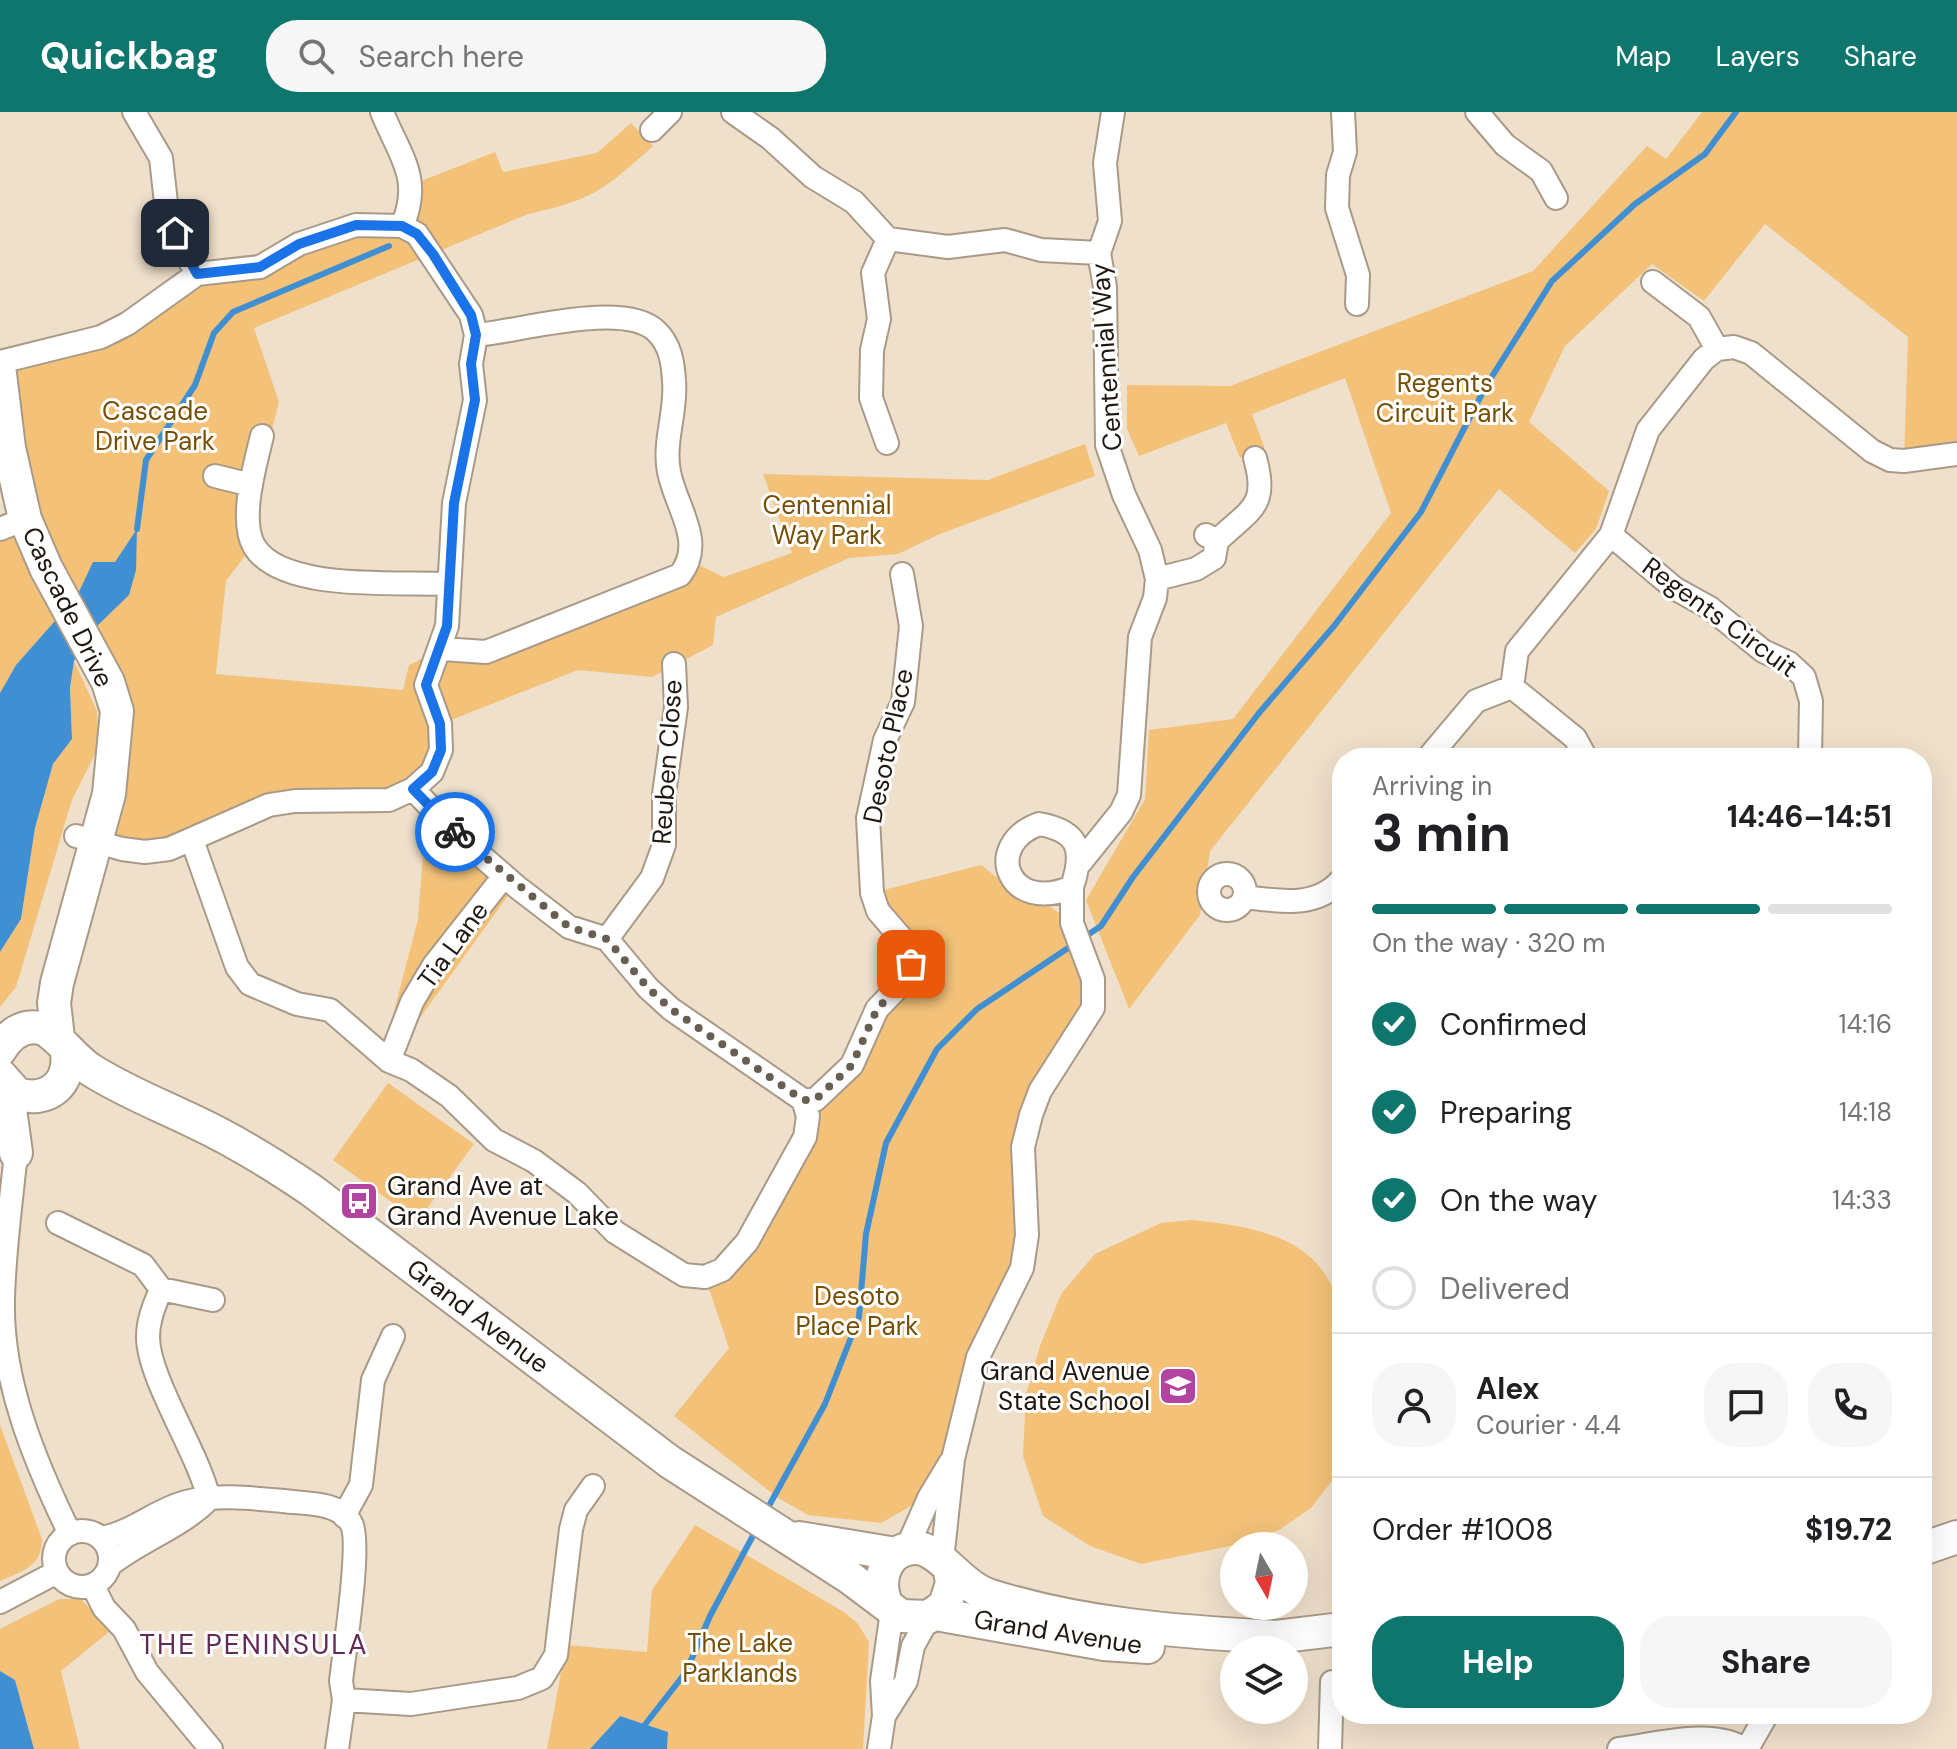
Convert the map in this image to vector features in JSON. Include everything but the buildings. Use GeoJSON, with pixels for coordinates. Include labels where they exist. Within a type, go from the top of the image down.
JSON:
{"type":"FeatureCollection","features":[{"type":"Feature","properties":{"kind":"street"},"geometry":{"type":"LineString","coordinates":[[134,112],[161,158],[166,203],[175,233],[197,274]]}},
{"type":"Feature","properties":{"kind":"street"},"geometry":{"type":"LineString","coordinates":[[382,112],[405,154],[411,185],[409,210],[402,226]]}},
{"type":"Feature","properties":{"kind":"street"},"geometry":{"type":"LineString","coordinates":[[652,130],[670,112]]}},
{"type":"Feature","properties":{"kind":"street"},"geometry":{"type":"LineString","coordinates":[[733,112],[770,138],[813,177],[854,202],[888,239],[948,247],[1005,240],[1041,250],[1099,253]]}},
{"type":"Feature","properties":{"kind":"street","name":"Centennial Way"},"geometry":{"type":"LineString","coordinates":[[1113,112],[1105,163],[1110,221],[1099,253],[1105,287],[1107,445],[1124,495],[1150,550],[1157,579]]}},
{"type":"Feature","properties":{"kind":"street"},"geometry":{"type":"LineString","coordinates":[[1343,112],[1345,152],[1338,175],[1337,208],[1358,275],[1357,304]]}},
{"type":"Feature","properties":{"kind":"street"},"geometry":{"type":"LineString","coordinates":[[1477,112],[1505,145],[1541,171],[1556,198]]}},
{"type":"Feature","properties":{"kind":"street"},"geometry":{"type":"LineString","coordinates":[[0,362],[101,337],[127,324],[197,274],[260,267],[299,244],[356,225],[402,226],[417,234],[471,315],[476,335],[471,364],[475,400],[454,503],[442,649],[429,671],[426,685],[440,724],[441,750],[432,772],[413,789],[389,800],[295,801],[269,805],[169,849],[145,852],[87,839]]}},
{"type":"Feature","properties":{"kind":"street"},"geometry":{"type":"LineString","coordinates":[[887,443],[871,398],[872,350],[879,319],[873,273],[888,239]]}},
{"type":"Feature","properties":{"kind":"street"},"geometry":{"type":"LineString","coordinates":[[1653,282],[1699,317],[1717,349]]}},
{"type":"Feature","properties":{"kind":"street"},"geometry":{"type":"LineString","coordinates":[[442,649],[486,652],[680,575],[690,561],[693,542],[668,470],[668,436],[675,392],[673,369],[670,350],[655,329],[631,319],[549,321],[506,333],[476,335]]}},
{"type":"Feature","properties":{"kind":"street"},"geometry":{"type":"LineString","coordinates":[[1512,687],[1517,651],[1611,535],[1648,430],[1704,359],[1717,349],[1734,347],[1751,353],[1872,451],[1890,460],[1957,454]]}},
{"type":"Feature","properties":{"kind":"street","name":"Cascade Drive"},"geometry":{"type":"LineString","coordinates":[[0,374],[9,448],[12,524],[64,597],[108,682],[117,711],[113,745],[92,787],[87,839],[57,983],[54,1003],[62,1045]]}},
{"type":"Feature","properties":{"kind":"street"},"geometry":{"type":"LineString","coordinates":[[262,436],[251,485],[249,515],[253,545],[270,563],[302,576],[348,583],[449,584]]}},
{"type":"Feature","properties":{"kind":"street"},"geometry":{"type":"LineString","coordinates":[[946,1565],[953,1459],[978,1357],[1022,1268],[1027,1235],[1023,1147],[1031,1115],[1040,1091],[1093,1008],[1088,965],[1074,928],[1072,887],[1080,863],[1121,812],[1129,795],[1140,637],[1155,598],[1157,579],[1196,569],[1214,558],[1210,537],[1258,502],[1263,486],[1255,458]]}},
{"type":"Feature","properties":{"kind":"street"},"geometry":{"type":"LineString","coordinates":[[215,476],[251,485]]}},
{"type":"Feature","properties":{"kind":"street","name":"Regents Circuit"},"geometry":{"type":"LineString","coordinates":[[1611,535],[1674,588],[1710,608],[1763,651],[1789,663],[1804,677],[1811,701],[1810,748]]}},
{"type":"Feature","properties":{"kind":"street","name":"Desoto Place"},"geometry":{"type":"LineString","coordinates":[[803,1100],[815,1100],[852,1065],[877,1009],[905,980],[911,964],[910,948],[878,911],[872,893],[868,818],[885,740],[903,702],[911,626],[902,574]]}},
{"type":"Feature","properties":{"kind":"street","name":"Reuben Close"},"geometry":{"type":"LineString","coordinates":[[607,939],[652,878],[664,845],[664,794],[676,707],[674,664]]}},
{"type":"Feature","properties":{"kind":"street"},"geometry":{"type":"LineString","coordinates":[[1436,748],[1476,701],[1512,687]]}},
{"type":"Feature","properties":{"kind":"street"},"geometry":{"type":"LineString","coordinates":[[1512,687],[1575,738],[1580,748]]}},
{"type":"Feature","properties":{"kind":"street"},"geometry":{"type":"LineString","coordinates":[[192,840],[237,967],[250,984],[297,1004],[330,1010],[389,1061],[411,1070],[449,1096],[494,1140],[534,1161],[577,1193],[615,1232],[684,1275],[705,1277],[722,1270],[747,1242],[805,1137],[808,1116],[803,1100],[671,1009],[648,988],[607,939],[569,927],[504,876],[456,834],[413,789]]}},
{"type":"Feature","properties":{"kind":"street"},"geometry":{"type":"LineString","coordinates":[[1074,928],[1036,896],[1018,886],[1008,868],[1010,845],[1023,830],[1039,824],[1107,827]]}},
{"type":"Feature","properties":{"kind":"street"},"geometry":{"type":"LineString","coordinates":[[1059,827],[1076,843],[1080,863]]}},
{"type":"Feature","properties":{"kind":"street","name":"Cascade Drive"},"geometry":{"type":"LineString","coordinates":[[6,1039],[33,998],[87,839]]}},
{"type":"Feature","properties":{"kind":"street","name":"Tia Lane"},"geometry":{"type":"LineString","coordinates":[[389,1061],[412,1002],[434,965],[504,876]]}},
{"type":"Feature","properties":{"kind":"street"},"geometry":{"type":"LineString","coordinates":[[1036,896],[1056,894],[1072,887]]}},
{"type":"Feature","properties":{"kind":"street"},"geometry":{"type":"LineString","coordinates":[[1244,897],[1292,902],[1314,899],[1332,889]]}},
{"type":"Feature","properties":{"kind":"street","name":"Grand Avenue"},"geometry":{"type":"LineString","coordinates":[[6,1039],[40,1028],[125,1091],[198,1123],[311,1190],[670,1462],[910,1619],[932,1615],[1104,1644],[1187,1649],[1220,1645]]}},
{"type":"Feature","properties":{"kind":"street"},"geometry":{"type":"LineString","coordinates":[[16,1153],[50,1091],[66,1075],[62,1045]]}},
{"type":"Feature","properties":{"kind":"street"},"geometry":{"type":"LineString","coordinates":[[4,1081],[16,1153],[2,1302],[13,1388],[41,1475],[70,1534]]}},
{"type":"Feature","properties":{"kind":"street","name":"Grand Avenue"},"geometry":{"type":"LineString","coordinates":[[4,1081],[17,1094],[125,1091]]}},
{"type":"Feature","properties":{"kind":"street"},"geometry":{"type":"LineString","coordinates":[[58,1223],[143,1265],[161,1289],[213,1300]]}},
{"type":"Feature","properties":{"kind":"street"},"geometry":{"type":"LineString","coordinates":[[161,1289],[149,1325],[150,1353],[204,1476],[209,1499]]}},
{"type":"Feature","properties":{"kind":"street"},"geometry":{"type":"LineString","coordinates":[[344,1516],[361,1485],[373,1380],[377,1365],[393,1336]]}},
{"type":"Feature","properties":{"kind":"street"},"geometry":{"type":"LineString","coordinates":[[879,1749],[884,1716],[882,1681],[888,1606],[881,1576],[901,1552],[953,1459]]}},
{"type":"Feature","properties":{"kind":"street"},"geometry":{"type":"LineString","coordinates":[[344,1700],[411,1704],[518,1688],[542,1678],[556,1655],[576,1510],[593,1486]]}},
{"type":"Feature","properties":{"kind":"street"},"geometry":{"type":"LineString","coordinates":[[102,1538],[124,1534],[185,1502],[209,1499],[238,1497],[325,1505],[344,1516],[352,1524],[355,1547],[341,1681],[344,1700],[337,1749]]}},
{"type":"Feature","properties":{"kind":"street"},"geometry":{"type":"LineString","coordinates":[[111,1564],[110,1549],[102,1538],[88,1531],[70,1534],[58,1544],[54,1559],[57,1572],[65,1582],[78,1587],[93,1586],[104,1578],[111,1564],[131,1548],[192,1516],[209,1499]]}},
{"type":"Feature","properties":{"kind":"street","name":"Grand Avenue"},"geometry":{"type":"LineString","coordinates":[[780,1534],[901,1552],[925,1549],[987,1595],[1046,1611],[1188,1632],[1259,1636]]}},
{"type":"Feature","properties":{"kind":"street"},"geometry":{"type":"LineString","coordinates":[[1932,1546],[1957,1537]]}},
{"type":"Feature","properties":{"kind":"street"},"geometry":{"type":"LineString","coordinates":[[1932,1561],[1957,1561]]}},
{"type":"Feature","properties":{"kind":"street","name":"Grand Avenue"},"geometry":{"type":"LineString","coordinates":[[932,1615],[950,1595],[946,1565]]}},
{"type":"Feature","properties":{"kind":"street"},"geometry":{"type":"LineString","coordinates":[[0,1602],[57,1572]]}},
{"type":"Feature","properties":{"kind":"street"},"geometry":{"type":"LineString","coordinates":[[93,1586],[104,1608],[124,1629],[147,1672],[211,1749]]}},
{"type":"Feature","properties":{"kind":"street"},"geometry":{"type":"LineString","coordinates":[[884,1716],[906,1681],[913,1646],[932,1615]]}},
{"type":"Feature","properties":{"kind":"street","name":"Grand Avenue"},"geometry":{"type":"LineString","coordinates":[[1285,1636],[1332,1630]]}},
{"type":"Feature","properties":{"kind":"street"},"geometry":{"type":"LineString","coordinates":[[1330,1749],[1332,1682]]}},
{"type":"Feature","properties":{"kind":"street"},"geometry":{"type":"LineString","coordinates":[[1619,1749],[1706,1738],[1731,1740],[1746,1749],[1761,1724]]}},
{"type":"Feature","properties":{"kind":"green space","name":"Regents Circuit Park"},"geometry":{"type":"Polygon","coordinates":[[[1702,112],[1957,112],[1957,454],[1904,461],[1908,337],[1765,224],[1704,301],[1652,264],[1565,346],[1529,422],[1609,491],[1596,529],[1575,553],[1499,489],[1210,851],[1200,915],[1129,1009],[1086,900],[1145,799],[1149,730],[1233,719],[1391,513],[1345,378],[1252,414],[1265,449],[1240,458],[1226,423],[1139,456],[1127,429],[1127,385],[1230,386],[1533,271],[1647,146],[1666,159],[1702,112]]]}},
{"type":"Feature","properties":{"kind":"green space","name":"Cascade Drive Park"},"geometry":{"type":"Polygon","coordinates":[[[631,123],[653,146],[597,191],[568,204],[528,214],[254,328],[279,402],[270,437],[262,436],[253,545],[226,581],[216,674],[403,690],[409,665],[442,649],[473,654],[690,561],[724,577],[792,553],[763,474],[988,480],[1085,444],[1095,476],[940,534],[898,554],[849,558],[716,617],[713,645],[652,677],[578,670],[441,724],[413,789],[296,801],[192,840],[111,846],[123,791],[94,629],[137,531],[115,562],[77,596],[38,508],[30,481],[12,359],[101,337],[197,274],[245,271],[299,244],[401,226],[411,185],[495,152],[503,172],[597,153],[631,123]]]}},
{"type":"Feature","properties":{"kind":"green space"},"geometry":{"type":"Polygon","coordinates":[[[11,524],[56,621],[16,665],[0,693],[0,529],[11,524]]]}},
{"type":"Feature","properties":{"kind":"green space"},"geometry":{"type":"Polygon","coordinates":[[[74,661],[97,711],[99,746],[72,800],[16,987],[0,1007],[0,952],[21,919],[35,828],[53,764],[72,739],[70,688],[74,661]]]}},
{"type":"Feature","properties":{"kind":"green space"},"geometry":{"type":"Polygon","coordinates":[[[413,794],[512,890],[389,1061],[391,1023],[418,919],[425,829],[413,794]]]}},
{"type":"Feature","properties":{"kind":"green space","name":"Desoto Place Park"},"geometry":{"type":"Polygon","coordinates":[[[981,865],[1013,890],[1036,896],[1072,923],[1094,993],[1031,1115],[1027,1235],[978,1357],[953,1459],[911,1506],[881,1523],[808,1515],[778,1498],[674,1416],[729,1348],[705,1277],[722,1270],[815,1100],[911,964],[872,893],[981,865]]]}},
{"type":"Feature","properties":{"kind":"green space"},"geometry":{"type":"Polygon","coordinates":[[[388,1083],[474,1144],[418,1221],[333,1160],[388,1083]]]}},
{"type":"Feature","properties":{"kind":"green space"},"geometry":{"type":"Polygon","coordinates":[[[1191,1220],[1266,1233],[1307,1254],[1323,1271],[1332,1288],[1332,1481],[1311,1508],[1273,1532],[1220,1532],[1220,1548],[1141,1564],[1090,1546],[1043,1516],[1023,1456],[1026,1394],[1040,1346],[1061,1294],[1095,1254],[1161,1223],[1191,1220]]]}},
{"type":"Feature","properties":{"kind":"green space"},"geometry":{"type":"Polygon","coordinates":[[[0,1425],[42,1539],[35,1562],[0,1581],[0,1425]]]}},
{"type":"Feature","properties":{"kind":"green space","name":"The Lake Parklands"},"geometry":{"type":"Polygon","coordinates":[[[695,1525],[844,1612],[858,1624],[869,1642],[863,1749],[667,1749],[668,1732],[620,1716],[590,1749],[547,1749],[566,1645],[647,1652],[652,1590],[695,1525]]]}},
{"type":"Feature","properties":{"kind":"green space"},"geometry":{"type":"Polygon","coordinates":[[[59,1599],[81,1599],[110,1631],[61,1671],[80,1749],[34,1749],[15,1680],[0,1671],[0,1629],[59,1599]]]}},
{"type":"Feature","properties":{"kind":"water"},"geometry":{"type":"Polygon","coordinates":[[[137,529],[136,570],[129,595],[94,629],[74,661],[70,688],[72,739],[53,764],[35,828],[21,919],[0,952],[0,693],[16,665],[77,596],[93,562],[115,562],[137,529]]]}},
{"type":"Feature","properties":{"kind":"water"},"geometry":{"type":"Polygon","coordinates":[[[0,1671],[15,1680],[34,1749],[0,1749],[0,1671]]]}},
{"type":"Feature","properties":{"kind":"water"},"geometry":{"type":"Polygon","coordinates":[[[620,1716],[668,1732],[667,1749],[590,1749],[620,1716]]]}},
{"type":"Feature","properties":{"kind":"waterway"},"geometry":{"type":"LineString","coordinates":[[765,1513],[825,1404],[859,1317],[866,1234],[886,1143],[937,1049],[977,1009],[1101,926],[1133,877],[1259,713],[1334,626],[1421,512],[1486,386],[1552,281],[1635,204],[1705,154],[1736,112]]}},
{"type":"Feature","properties":{"kind":"waterway"},"geometry":{"type":"LineString","coordinates":[[137,529],[146,460],[195,385],[214,333],[233,312],[389,246]]}},
{"type":"Feature","properties":{"kind":"waterway"},"geometry":{"type":"LineString","coordinates":[[640,1731],[686,1672],[710,1616],[756,1530]]}},
{"type":"Feature","properties":{"kind":"way so far"},"geometry":{"type":"LineString","coordinates":[[455,832],[517,887],[569,927],[607,939],[648,988],[671,1009],[803,1100],[815,1100],[852,1065],[877,1009],[905,980],[911,964]]}},
{"type":"Feature","properties":{"kind":"place","name":"Grand Ave at Grand Avenue Lake"},"geometry":{"type":"Point","coordinates":[359,1201]}},
{"type":"Feature","properties":{"kind":"place","name":"Grand Avenue State School"},"geometry":{"type":"Point","coordinates":[1178,1386]}},
{"type":"Feature","properties":{"kind":"district","name":"THE PENINSULA"},"geometry":{"type":"Point","coordinates":[254,1644]}},
{"type":"Feature","properties":{"kind":"route"},"geometry":{"type":"LineString","coordinates":[[175,233],[197,274],[260,267],[326,232],[356,225],[402,226],[417,234],[433,254],[471,315],[476,335],[471,364],[475,400],[454,503],[447,626],[442,649],[429,671],[426,685],[440,724],[441,750],[432,772],[413,789],[455,832]]}},
{"type":"Feature","properties":{"kind":"park label","name":"Centennial Way Park"},"geometry":{"type":"Point","coordinates":[827,520]}}]}
